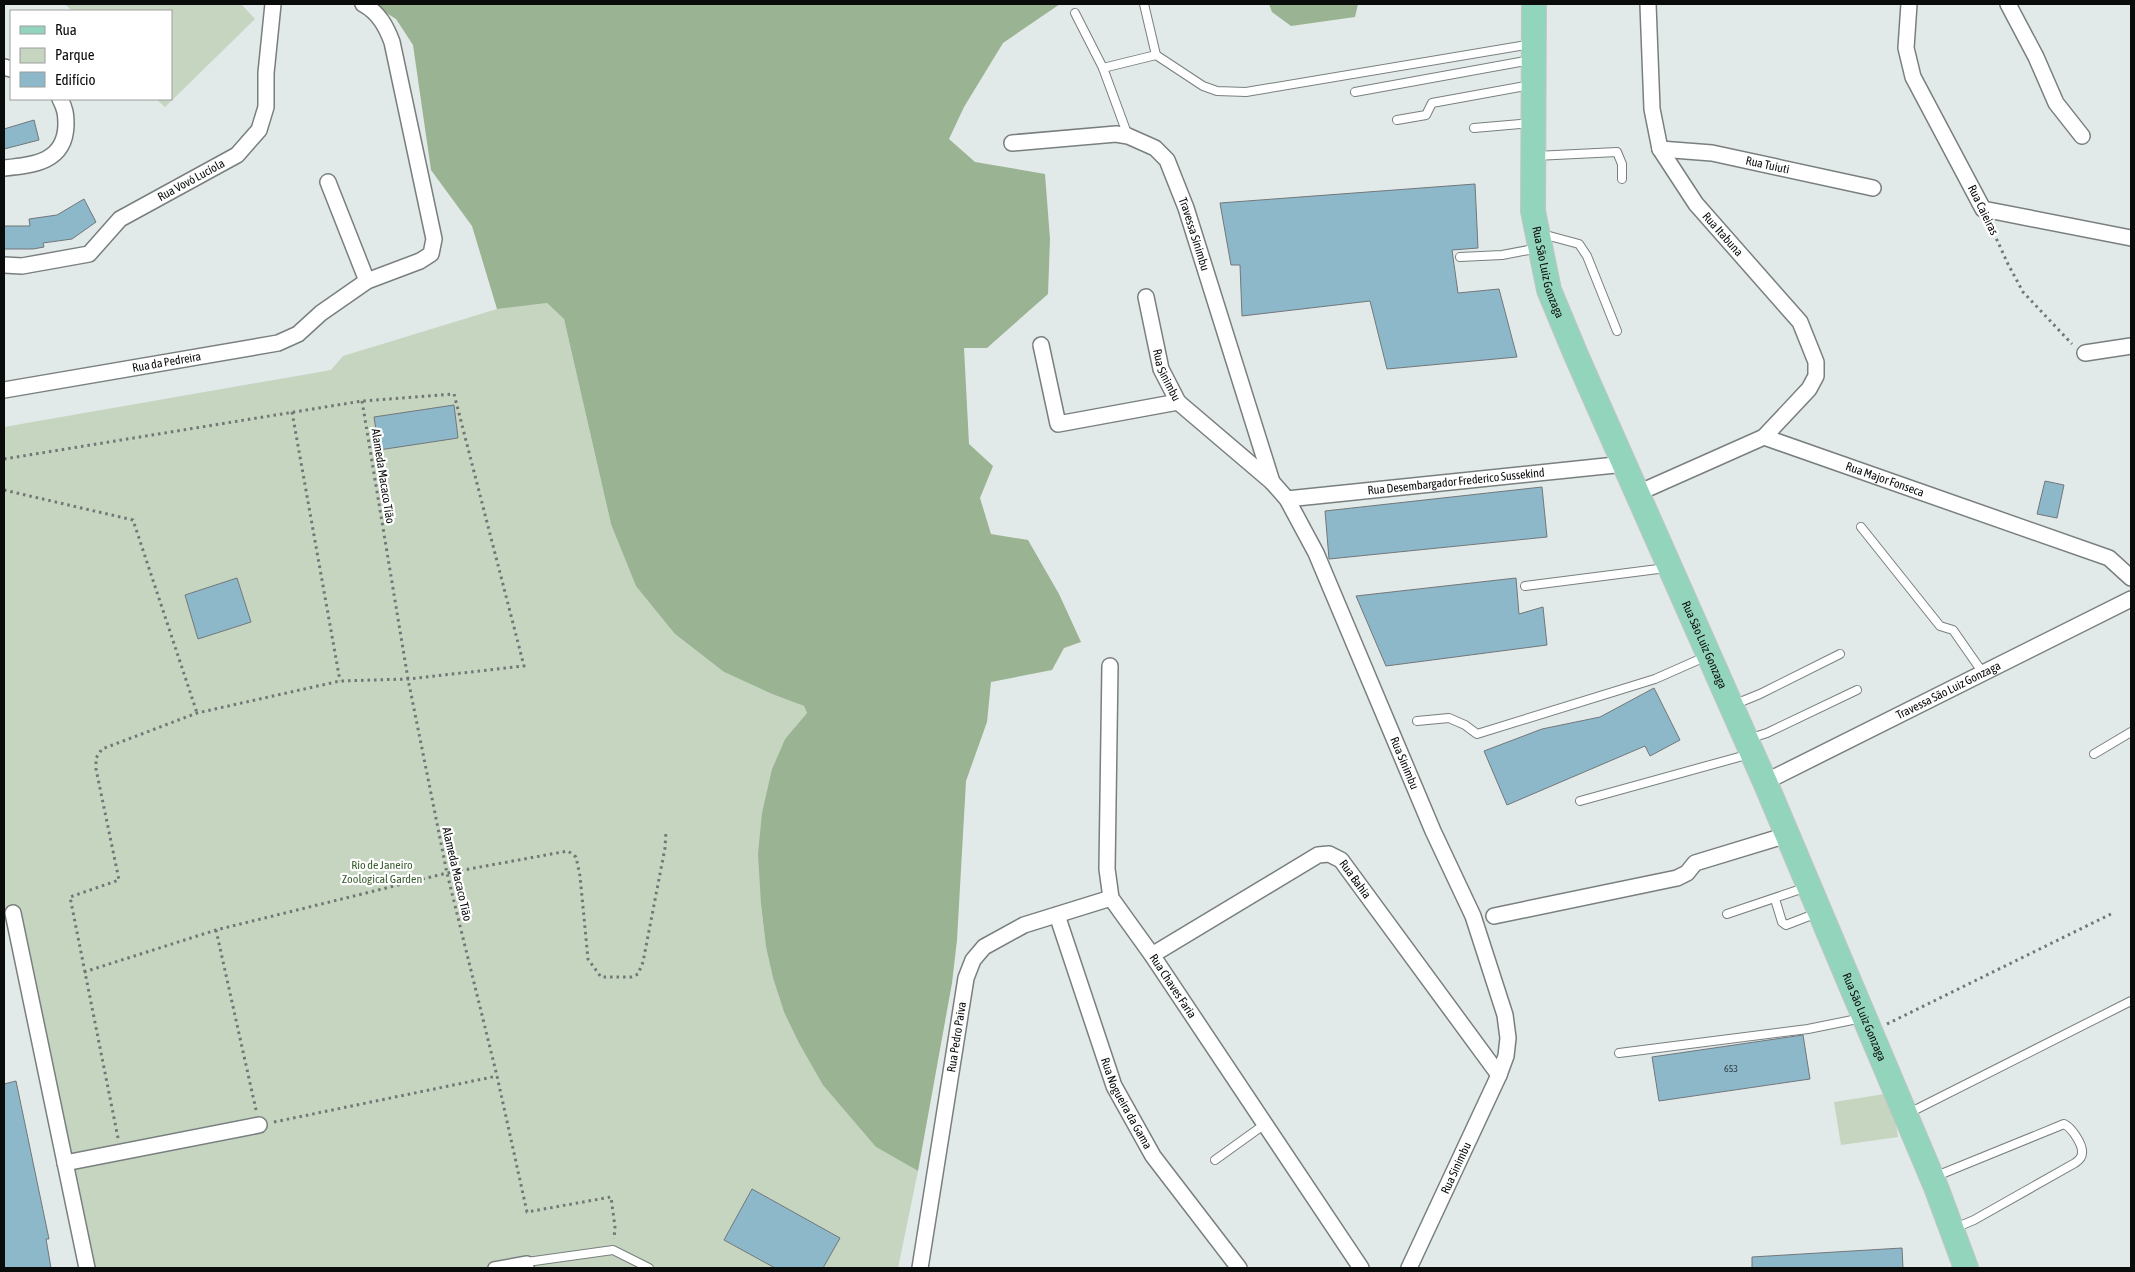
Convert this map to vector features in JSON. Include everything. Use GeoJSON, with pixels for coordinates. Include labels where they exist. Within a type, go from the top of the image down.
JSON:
{"type":"FeatureCollection","features":[{"type":"Feature","properties":{"kind":"main road","name":"Rua São Luiz Gonzaga"},"geometry":{"type":"LineString","coordinates":[[1534,4],[1533,211],[1549,290],[1765,782],[1932,1178],[1966,1268]]}},
{"type":"Feature","properties":{"kind":"street","name":"Rua Vovó Lucíola"},"geometry":{"type":"LineString","coordinates":[[4,264],[22,266],[89,254],[120,219],[237,155],[260,130],[266,107],[266,73],[273,4]]}},
{"type":"Feature","properties":{"kind":"street","name":"Rua da Pedreira"},"geometry":{"type":"LineString","coordinates":[[4,390],[278,343],[298,334],[320,313],[367,281],[420,261],[431,254],[434,246],[392,42],[385,25],[372,9],[363,4]]}},
{"type":"Feature","properties":{"kind":"street","name":"Rua Itabuna"},"geometry":{"type":"LineString","coordinates":[[1648,4],[1652,109],[1660,148],[1696,204],[1800,322],[1816,362],[1816,376],[1809,388],[1764,437]]}},
{"type":"Feature","properties":{"kind":"street","name":"Rua Caieiras"},"geometry":{"type":"LineString","coordinates":[[1909,4],[1906,48],[1913,77],[1983,209]]}},
{"type":"Feature","properties":{"kind":"street"},"geometry":{"type":"LineString","coordinates":[[2008,4],[2036,57],[2056,103],[2082,136]]}},
{"type":"Feature","properties":{"kind":"street"},"geometry":{"type":"LineString","coordinates":[[4,168],[32,165],[55,155],[66,137],[66,110],[61,100]]}},
{"type":"Feature","properties":{"kind":"street"},"geometry":{"type":"LineString","coordinates":[[1012,143],[1116,134],[1128,136]]}},
{"type":"Feature","properties":{"kind":"street","name":"Travessa Sinimbu"},"geometry":{"type":"LineString","coordinates":[[1128,136],[1155,148],[1167,160],[1186,208],[1272,482]]}},
{"type":"Feature","properties":{"kind":"street","name":"Rua Tuiuti"},"geometry":{"type":"LineString","coordinates":[[1660,148],[1712,153],[1873,188]]}},
{"type":"Feature","properties":{"kind":"street"},"geometry":{"type":"LineString","coordinates":[[328,182],[367,281]]}},
{"type":"Feature","properties":{"kind":"street"},"geometry":{"type":"LineString","coordinates":[[1983,209],[2131,238]]}},
{"type":"Feature","properties":{"kind":"street","name":"Rua Sinimbu"},"geometry":{"type":"LineString","coordinates":[[1146,297],[1161,369],[1178,402],[1272,482],[1287,499],[1316,553],[1432,831],[1473,916],[1505,1015],[1508,1038],[1506,1056],[1499,1075],[1409,1268]]}},
{"type":"Feature","properties":{"kind":"street"},"geometry":{"type":"LineString","coordinates":[[1042,345],[1058,424],[1178,402]]}},
{"type":"Feature","properties":{"kind":"street"},"geometry":{"type":"LineString","coordinates":[[2085,353],[2131,346]]}},
{"type":"Feature","properties":{"kind":"street"},"geometry":{"type":"LineString","coordinates":[[1638,493],[1764,437]]}},
{"type":"Feature","properties":{"kind":"street","name":"Rua Major Fonseca"},"geometry":{"type":"LineString","coordinates":[[1764,437],[2109,558],[2131,578]]}},
{"type":"Feature","properties":{"kind":"street","name":"Rua Desembargador Frederico Sussekind"},"geometry":{"type":"LineString","coordinates":[[1287,499],[1625,464]]}},
{"type":"Feature","properties":{"kind":"street","name":"Travessa São Luiz Gonzaga"},"geometry":{"type":"LineString","coordinates":[[1765,782],[2131,599]]}},
{"type":"Feature","properties":{"kind":"street","name":"Rua Chaves Faria"},"geometry":{"type":"LineString","coordinates":[[1110,666],[1107,869],[1111,898],[1152,955],[1361,1268]]}},
{"type":"Feature","properties":{"kind":"street"},"geometry":{"type":"LineString","coordinates":[[1494,916],[1677,878],[1687,873],[1695,863],[1787,835]]}},
{"type":"Feature","properties":{"kind":"street","name":"Rua Bahia"},"geometry":{"type":"LineString","coordinates":[[1152,955],[1318,855],[1329,854],[1340,860],[1499,1075]]}},
{"type":"Feature","properties":{"kind":"street","name":"Rua Pedro Paiva"},"geometry":{"type":"LineString","coordinates":[[920,1268],[966,978],[973,960],[984,947],[1024,925],[1111,898]]}},
{"type":"Feature","properties":{"kind":"street"},"geometry":{"type":"LineString","coordinates":[[13,913],[87,1268]]}},
{"type":"Feature","properties":{"kind":"street","name":"Rua Nogueira da Gama"},"geometry":{"type":"LineString","coordinates":[[1057,915],[1114,1086],[1152,1156],[1238,1268]]}},
{"type":"Feature","properties":{"kind":"street"},"geometry":{"type":"LineString","coordinates":[[66,1164],[259,1125]]}},
{"type":"Feature","properties":{"kind":"street"},"geometry":{"type":"LineString","coordinates":[[494,1268],[527,1265]]}},
{"type":"Feature","properties":{"kind":"lane"},"geometry":{"type":"LineString","coordinates":[[1144,4],[1156,55],[1204,86],[1218,91],[1246,92],[1533,52]]}},
{"type":"Feature","properties":{"kind":"lane"},"geometry":{"type":"LineString","coordinates":[[1075,13],[1104,68],[1128,136]]}},
{"type":"Feature","properties":{"kind":"lane"},"geometry":{"type":"LineString","coordinates":[[1355,92],[1533,52]]}},
{"type":"Feature","properties":{"kind":"lane"},"geometry":{"type":"LineString","coordinates":[[1104,68],[1156,55]]}},
{"type":"Feature","properties":{"kind":"lane"},"geometry":{"type":"LineString","coordinates":[[1397,120],[1426,115],[1432,104],[1533,84]]}},
{"type":"Feature","properties":{"kind":"lane"},"geometry":{"type":"LineString","coordinates":[[1474,128],[1533,122]]}},
{"type":"Feature","properties":{"kind":"lane"},"geometry":{"type":"LineString","coordinates":[[1533,156],[1618,152],[1622,164],[1622,179]]}},
{"type":"Feature","properties":{"kind":"lane"},"geometry":{"type":"LineString","coordinates":[[1460,257],[1502,255],[1540,240],[1579,244],[1587,256],[1617,331]]}},
{"type":"Feature","properties":{"kind":"lane"},"geometry":{"type":"LineString","coordinates":[[1861,527],[1940,626],[1953,630],[1983,673]]}},
{"type":"Feature","properties":{"kind":"lane"},"geometry":{"type":"LineString","coordinates":[[1525,586],[1670,567]]}},
{"type":"Feature","properties":{"kind":"lane"},"geometry":{"type":"LineString","coordinates":[[1731,706],[1760,694],[1840,654]]}},
{"type":"Feature","properties":{"kind":"lane"},"geometry":{"type":"LineString","coordinates":[[1417,721],[1450,718],[1476,734],[1655,679],[1709,655]]}},
{"type":"Feature","properties":{"kind":"lane"},"geometry":{"type":"LineString","coordinates":[[1580,801],[1749,746],[1767,733],[1857,690]]}},
{"type":"Feature","properties":{"kind":"lane"},"geometry":{"type":"LineString","coordinates":[[2094,754],[2131,732]]}},
{"type":"Feature","properties":{"kind":"lane"},"geometry":{"type":"LineString","coordinates":[[1727,914],[1808,887]]}},
{"type":"Feature","properties":{"kind":"lane"},"geometry":{"type":"LineString","coordinates":[[1775,899],[1782,922],[1786,925],[1820,912]]}},
{"type":"Feature","properties":{"kind":"lane"},"geometry":{"type":"LineString","coordinates":[[1905,1114],[2131,1001]]}},
{"type":"Feature","properties":{"kind":"lane"},"geometry":{"type":"LineString","coordinates":[[1618,1053],[1808,1028],[1867,1025]]}},
{"type":"Feature","properties":{"kind":"lane"},"geometry":{"type":"LineString","coordinates":[[1215,1160],[1266,1124]]}},
{"type":"Feature","properties":{"kind":"lane"},"geometry":{"type":"LineString","coordinates":[[1932,1178],[2064,1124],[2071,1130],[2082,1149],[2082,1154],[2075,1164],[1974,1220],[1952,1229]]}},
{"type":"Feature","properties":{"kind":"lane"},"geometry":{"type":"LineString","coordinates":[[527,1265],[613,1250],[649,1268]]}},
{"type":"Feature","properties":{"kind":"path","name":"Rua Caieiras"},"geometry":{"type":"LineString","coordinates":[[1983,209],[2022,292],[2060,333],[2085,353]]}},
{"type":"Feature","properties":{"kind":"path"},"geometry":{"type":"LineString","coordinates":[[4,459],[362,401],[454,394],[524,666],[408,679],[340,681],[197,713],[102,749],[96,758],[96,769],[119,880],[70,898],[121,1153]]}},
{"type":"Feature","properties":{"kind":"path","name":"Alameda Macaco Tião"},"geometry":{"type":"LineString","coordinates":[[362,401],[408,679],[447,873],[497,1076],[527,1212],[611,1197],[615,1227],[613,1250]]}},
{"type":"Feature","properties":{"kind":"path"},"geometry":{"type":"LineString","coordinates":[[292,412],[340,681]]}},
{"type":"Feature","properties":{"kind":"path"},"geometry":{"type":"LineString","coordinates":[[4,490],[133,520],[197,713]]}},
{"type":"Feature","properties":{"kind":"path"},"geometry":{"type":"LineString","coordinates":[[84,972],[216,930],[447,873],[568,851],[576,857],[580,876],[588,959],[601,977],[631,977],[638,974],[643,962],[665,848],[666,831]]}},
{"type":"Feature","properties":{"kind":"path"},"geometry":{"type":"LineString","coordinates":[[1867,1025],[2113,913]]}},
{"type":"Feature","properties":{"kind":"path"},"geometry":{"type":"LineString","coordinates":[[216,930],[259,1125],[497,1076]]}},
{"type":"Feature","properties":{"kind":"green space"},"geometry":{"type":"Polygon","coordinates":[[[65,4],[241,4],[255,19],[165,107],[157,100],[172,100],[172,10],[71,10],[65,4]]]}},
{"type":"Feature","properties":{"kind":"green space"},"geometry":{"type":"Polygon","coordinates":[[[372,4],[1060,4],[1003,43],[964,107],[949,139],[975,162],[1045,174],[1050,239],[1048,294],[987,348],[964,348],[969,444],[993,466],[980,498],[991,534],[1028,540],[1059,594],[1081,642],[1064,648],[1052,670],[991,682],[987,722],[966,781],[957,940],[952,983],[918,1171],[876,1147],[823,1085],[784,1012],[773,978],[766,947],[761,904],[758,854],[762,813],[772,769],[785,739],[807,713],[804,706],[724,672],[675,634],[636,586],[611,524],[564,319],[547,303],[497,309],[472,226],[431,170],[413,45],[396,19],[372,4]]]}},
{"type":"Feature","properties":{"kind":"green space"},"geometry":{"type":"Polygon","coordinates":[[[1269,4],[1358,4],[1355,17],[1291,26],[1272,12],[1269,4]]]}},
{"type":"Feature","properties":{"kind":"green space","name":"Rio de Janeiro Zoological Garden"},"geometry":{"type":"Polygon","coordinates":[[[547,303],[564,319],[611,524],[675,634],[724,672],[804,706],[807,713],[785,739],[772,769],[761,904],[766,947],[773,978],[784,1012],[876,1147],[918,1171],[898,1268],[82,1268],[4,914],[4,427],[331,370],[343,356],[497,309],[547,303]]]}},
{"type":"Feature","properties":{"kind":"green space"},"geometry":{"type":"Polygon","coordinates":[[[1891,1093],[1898,1137],[1841,1145],[1834,1102],[1891,1093]]]}},
{"type":"Feature","properties":{"kind":"building"},"geometry":{"type":"Polygon","coordinates":[[[34,120],[39,140],[4,149],[4,129],[34,120]]]}},
{"type":"Feature","properties":{"kind":"building"},"geometry":{"type":"Polygon","coordinates":[[[1475,184],[1478,248],[1452,250],[1458,293],[1499,289],[1517,357],[1387,369],[1370,301],[1242,316],[1240,265],[1231,265],[1220,203],[1475,184]]]}},
{"type":"Feature","properties":{"kind":"building"},"geometry":{"type":"Polygon","coordinates":[[[84,199],[96,222],[72,239],[43,243],[44,247],[33,249],[4,249],[4,226],[30,226],[29,219],[57,215],[84,199]]]}},
{"type":"Feature","properties":{"kind":"building"},"geometry":{"type":"Polygon","coordinates":[[[454,405],[458,438],[379,450],[374,417],[454,405]]]}},
{"type":"Feature","properties":{"kind":"building"},"geometry":{"type":"Polygon","coordinates":[[[2045,481],[2064,485],[2057,518],[2037,514],[2045,481]]]}},
{"type":"Feature","properties":{"kind":"building"},"geometry":{"type":"Polygon","coordinates":[[[1542,487],[1547,537],[1329,559],[1325,511],[1542,487]]]}},
{"type":"Feature","properties":{"kind":"building"},"geometry":{"type":"Polygon","coordinates":[[[237,578],[251,622],[198,639],[185,595],[237,578]]]}},
{"type":"Feature","properties":{"kind":"building"},"geometry":{"type":"Polygon","coordinates":[[[1516,578],[1519,614],[1543,607],[1547,645],[1386,666],[1356,596],[1516,578]]]}},
{"type":"Feature","properties":{"kind":"building"},"geometry":{"type":"Polygon","coordinates":[[[1654,688],[1680,740],[1650,756],[1645,746],[1507,805],[1484,751],[1542,729],[1600,717],[1654,688]]]}},
{"type":"Feature","properties":{"kind":"building"},"geometry":{"type":"Polygon","coordinates":[[[1803,1035],[1810,1079],[1659,1101],[1652,1057],[1803,1035]]]}},
{"type":"Feature","properties":{"kind":"building"},"geometry":{"type":"Polygon","coordinates":[[[16,1081],[49,1239],[46,1239],[51,1268],[4,1268],[4,1084],[16,1081]]]}},
{"type":"Feature","properties":{"kind":"building"},"geometry":{"type":"Polygon","coordinates":[[[752,1189],[840,1238],[823,1268],[775,1268],[724,1240],[752,1189]]]}},
{"type":"Feature","properties":{"kind":"building"},"geometry":{"type":"Polygon","coordinates":[[[1902,1248],[1903,1268],[1752,1268],[1752,1257],[1902,1248]]]}}]}
